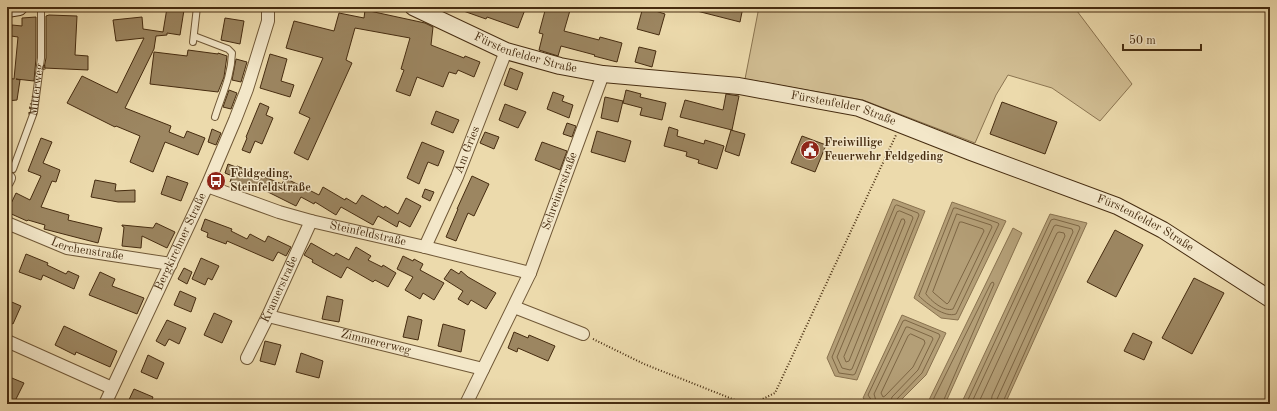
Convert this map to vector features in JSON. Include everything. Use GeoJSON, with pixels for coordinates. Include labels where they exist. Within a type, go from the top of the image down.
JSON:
{"type":"FeatureCollection","features":[{"type":"Feature","properties":{"kind":"street"},"geometry":{"type":"LineString","coordinates":[[7,9],[19,7]]}},
{"type":"Feature","properties":{"kind":"street","name":"Bergkirchner Straße"},"geometry":{"type":"LineString","coordinates":[[105,404],[207,186],[247,89],[268,21],[268,7]]}},
{"type":"Feature","properties":{"kind":"street","name":"Fürstenfelder Straße"},"geometry":{"type":"LineString","coordinates":[[413,7],[506,51],[560,66],[602,74],[740,86],[859,108],[971,152],[1117,206],[1163,230],[1270,299]]}},
{"type":"Feature","properties":{"kind":"street","name":"Am Gries"},"geometry":{"type":"LineString","coordinates":[[425,247],[457,177],[506,51]]}},
{"type":"Feature","properties":{"kind":"street","name":"Schreinerstraße"},"geometry":{"type":"LineString","coordinates":[[466,404],[530,273],[602,74]]}},
{"type":"Feature","properties":{"kind":"street","name":"Steinfeldstraße"},"geometry":{"type":"LineString","coordinates":[[207,186],[279,212],[310,221],[530,273]]}},
{"type":"Feature","properties":{"kind":"street","name":"Kramerstraße"},"geometry":{"type":"LineString","coordinates":[[247,358],[268,316],[310,221]]}},
{"type":"Feature","properties":{"kind":"street","name":"Lerchenstraße"},"geometry":{"type":"LineString","coordinates":[[7,222],[67,248],[171,264]]}},
{"type":"Feature","properties":{"kind":"street"},"geometry":{"type":"LineString","coordinates":[[514,306],[583,334]]}},
{"type":"Feature","properties":{"kind":"street","name":"Zimmererweg"},"geometry":{"type":"LineString","coordinates":[[268,316],[483,369]]}},
{"type":"Feature","properties":{"kind":"street"},"geometry":{"type":"LineString","coordinates":[[7,341],[112,388]]}},
{"type":"Feature","properties":{"kind":"lane","name":"Mitterweg"},"geometry":{"type":"LineString","coordinates":[[10,177],[34,112],[41,58],[41,7]]}},
{"type":"Feature","properties":{"kind":"lane"},"geometry":{"type":"LineString","coordinates":[[197,7],[193,39],[228,49],[232,54],[228,82],[216,117]]}},
{"type":"Feature","properties":{"kind":"path"},"geometry":{"type":"LineString","coordinates":[[752,404],[775,393],[901,124]]}},
{"type":"Feature","properties":{"kind":"path"},"geometry":{"type":"LineString","coordinates":[[583,334],[644,364],[745,404]]}},
{"type":"Feature","properties":{"kind":"shaded area"},"geometry":{"type":"Polygon","coordinates":[[[759,7],[1074,7],[1132,84],[1100,121],[1052,88],[1008,75],[996,95],[975,143],[863,100],[745,79],[759,7]]]}},
{"type":"Feature","properties":{"kind":"water"},"geometry":{"type":"Polygon","coordinates":[[[893,199],[925,211],[857,380],[835,376],[827,358],[893,199]]]}},
{"type":"Feature","properties":{"kind":"water"},"geometry":{"type":"Polygon","coordinates":[[[952,202],[1006,221],[958,320],[941,318],[914,298],[952,202]]]}},
{"type":"Feature","properties":{"kind":"water"},"geometry":{"type":"Polygon","coordinates":[[[1050,214],[1087,223],[1005,404],[961,404],[1050,214]]]}},
{"type":"Feature","properties":{"kind":"water"},"geometry":{"type":"Polygon","coordinates":[[[1013,228],[1022,233],[945,404],[927,404],[1013,228]]]}},
{"type":"Feature","properties":{"kind":"water"},"geometry":{"type":"Polygon","coordinates":[[[902,315],[946,333],[926,375],[897,404],[870,404],[863,398],[902,315]]]}},
{"type":"Feature","properties":{"kind":"building"},"geometry":{"type":"Polygon","coordinates":[[[455,7],[526,7],[518,28],[487,17],[486,19],[455,7]]]}},
{"type":"Feature","properties":{"kind":"building"},"geometry":{"type":"Polygon","coordinates":[[[546,7],[571,7],[564,31],[599,40],[600,37],[622,43],[617,62],[561,46],[558,56],[539,50],[543,34],[539,33],[546,7]]]}},
{"type":"Feature","properties":{"kind":"building"},"geometry":{"type":"Polygon","coordinates":[[[643,7],[665,14],[659,35],[637,29],[643,7]]]}},
{"type":"Feature","properties":{"kind":"building"},"geometry":{"type":"Polygon","coordinates":[[[693,7],[743,7],[740,22],[693,10],[693,7]]]}},
{"type":"Feature","properties":{"kind":"building"},"geometry":{"type":"Polygon","coordinates":[[[167,8],[184,10],[180,35],[167,33],[167,35],[156,36],[154,49],[125,108],[171,126],[169,132],[184,138],[187,131],[205,138],[198,155],[165,142],[153,172],[130,162],[140,136],[116,126],[115,127],[67,103],[82,76],[117,93],[144,38],[116,41],[113,20],[142,17],[143,29],[163,32],[167,8]]]}},
{"type":"Feature","properties":{"kind":"building"},"geometry":{"type":"Polygon","coordinates":[[[365,10],[425,23],[433,27],[431,45],[464,58],[465,56],[480,62],[474,77],[458,70],[456,74],[449,72],[443,87],[417,77],[410,96],[396,91],[404,70],[401,69],[410,38],[355,28],[346,60],[352,63],[308,160],[294,153],[310,118],[299,113],[323,58],[286,48],[294,21],[334,31],[339,13],[364,18],[365,10]]]}},
{"type":"Feature","properties":{"kind":"building"},"geometry":{"type":"Polygon","coordinates":[[[46,16],[77,16],[75,55],[88,56],[88,70],[44,68],[46,58],[46,16]]]}},
{"type":"Feature","properties":{"kind":"building"},"geometry":{"type":"Polygon","coordinates":[[[36,17],[36,58],[34,81],[16,79],[20,80],[17,100],[7,101],[7,78],[14,79],[18,37],[11,36],[12,25],[22,26],[22,18],[36,17]]]}},
{"type":"Feature","properties":{"kind":"building"},"geometry":{"type":"Polygon","coordinates":[[[225,18],[244,21],[240,44],[221,40],[225,18]]]}},
{"type":"Feature","properties":{"kind":"building"},"geometry":{"type":"Polygon","coordinates":[[[639,47],[656,51],[652,67],[635,62],[639,47]]]}},
{"type":"Feature","properties":{"kind":"building"},"geometry":{"type":"Polygon","coordinates":[[[188,50],[218,53],[227,56],[224,77],[218,92],[150,84],[154,52],[187,56],[188,50]]]}},
{"type":"Feature","properties":{"kind":"building"},"geometry":{"type":"Polygon","coordinates":[[[270,54],[287,59],[281,81],[294,85],[290,97],[260,88],[270,54]]]}},
{"type":"Feature","properties":{"kind":"building"},"geometry":{"type":"Polygon","coordinates":[[[236,59],[247,62],[241,82],[232,80],[236,59]]]}},
{"type":"Feature","properties":{"kind":"building"},"geometry":{"type":"Polygon","coordinates":[[[510,68],[523,73],[517,90],[504,85],[510,68]]]}},
{"type":"Feature","properties":{"kind":"building"},"geometry":{"type":"Polygon","coordinates":[[[229,90],[237,93],[231,109],[223,107],[229,90]]]}},
{"type":"Feature","properties":{"kind":"building"},"geometry":{"type":"Polygon","coordinates":[[[626,90],[641,94],[640,97],[666,103],[662,120],[640,115],[642,108],[623,103],[626,90]]]}},
{"type":"Feature","properties":{"kind":"building"},"geometry":{"type":"Polygon","coordinates":[[[553,92],[564,96],[562,101],[573,105],[569,118],[547,109],[553,92]]]}},
{"type":"Feature","properties":{"kind":"building"},"geometry":{"type":"Polygon","coordinates":[[[726,94],[739,96],[732,130],[680,117],[685,100],[723,110],[726,94]]]}},
{"type":"Feature","properties":{"kind":"building"},"geometry":{"type":"Polygon","coordinates":[[[605,97],[623,101],[618,122],[601,118],[605,97]]]}},
{"type":"Feature","properties":{"kind":"building"},"geometry":{"type":"Polygon","coordinates":[[[1002,102],[1057,122],[1045,154],[990,134],[1002,102]]]}},
{"type":"Feature","properties":{"kind":"building"},"geometry":{"type":"Polygon","coordinates":[[[260,103],[269,107],[266,115],[273,118],[262,144],[255,141],[250,153],[242,150],[260,103]]]}},
{"type":"Feature","properties":{"kind":"building"},"geometry":{"type":"Polygon","coordinates":[[[505,104],[526,112],[518,128],[499,120],[505,104]]]}},
{"type":"Feature","properties":{"kind":"building"},"geometry":{"type":"Polygon","coordinates":[[[436,111],[459,120],[453,133],[431,124],[436,111]]]}},
{"type":"Feature","properties":{"kind":"building"},"geometry":{"type":"Polygon","coordinates":[[[567,123],[576,126],[572,137],[563,134],[567,123]]]}},
{"type":"Feature","properties":{"kind":"building"},"geometry":{"type":"Polygon","coordinates":[[[669,127],[678,130],[677,136],[704,144],[705,140],[724,146],[717,169],[698,163],[699,160],[686,156],[687,152],[664,146],[669,127]]]}},
{"type":"Feature","properties":{"kind":"building"},"geometry":{"type":"Polygon","coordinates":[[[212,129],[221,133],[216,145],[208,142],[212,129]]]}},
{"type":"Feature","properties":{"kind":"building"},"geometry":{"type":"Polygon","coordinates":[[[731,130],[745,134],[739,156],[725,151],[731,130]]]}},
{"type":"Feature","properties":{"kind":"building"},"geometry":{"type":"Polygon","coordinates":[[[597,131],[631,141],[625,162],[591,152],[597,131]]]}},
{"type":"Feature","properties":{"kind":"building"},"geometry":{"type":"Polygon","coordinates":[[[485,132],[499,137],[494,149],[480,143],[485,132]]]}},
{"type":"Feature","properties":{"kind":"building"},"geometry":{"type":"Polygon","coordinates":[[[802,136],[826,145],[815,172],[791,163],[802,136]]]}},
{"type":"Feature","properties":{"kind":"building"},"geometry":{"type":"Polygon","coordinates":[[[41,138],[52,142],[43,163],[60,170],[56,182],[52,181],[41,207],[69,215],[68,220],[102,228],[98,243],[44,229],[45,225],[27,221],[7,212],[16,193],[30,200],[41,176],[28,171],[41,138]]]}},
{"type":"Feature","properties":{"kind":"building"},"geometry":{"type":"Polygon","coordinates":[[[422,142],[444,151],[438,166],[428,162],[419,184],[407,178],[422,142]]]}},
{"type":"Feature","properties":{"kind":"building"},"geometry":{"type":"Polygon","coordinates":[[[542,142],[567,151],[560,170],[535,160],[542,142]]]}},
{"type":"Feature","properties":{"kind":"building"},"geometry":{"type":"Polygon","coordinates":[[[228,164],[237,166],[282,184],[285,178],[319,195],[323,187],[345,200],[346,198],[356,204],[362,195],[384,208],[385,206],[398,214],[406,198],[421,206],[410,227],[399,221],[397,227],[378,216],[373,225],[341,207],[336,215],[315,202],[314,204],[301,197],[296,206],[256,186],[254,192],[230,182],[232,176],[225,173],[228,164]]]}},
{"type":"Feature","properties":{"kind":"building"},"geometry":{"type":"Polygon","coordinates":[[[167,176],[188,183],[181,201],[161,194],[167,176]]]}},
{"type":"Feature","properties":{"kind":"building"},"geometry":{"type":"Polygon","coordinates":[[[472,176],[489,184],[474,216],[468,213],[456,241],[446,237],[472,176]]]}},
{"type":"Feature","properties":{"kind":"building"},"geometry":{"type":"Polygon","coordinates":[[[95,180],[116,184],[115,191],[135,190],[135,202],[118,202],[91,197],[95,180]]]}},
{"type":"Feature","properties":{"kind":"building"},"geometry":{"type":"Polygon","coordinates":[[[425,189],[434,192],[430,201],[422,197],[425,189]]]}},
{"type":"Feature","properties":{"kind":"building"},"geometry":{"type":"Polygon","coordinates":[[[205,219],[232,229],[231,231],[247,239],[250,234],[265,242],[268,236],[291,247],[286,256],[278,252],[273,261],[227,241],[226,244],[207,237],[208,233],[201,230],[205,219]]]}},
{"type":"Feature","properties":{"kind":"building"},"geometry":{"type":"Polygon","coordinates":[[[156,223],[175,232],[167,248],[142,236],[141,248],[122,246],[124,227],[122,225],[153,228],[156,223]]]}},
{"type":"Feature","properties":{"kind":"building"},"geometry":{"type":"Polygon","coordinates":[[[1115,230],[1143,245],[1116,297],[1087,282],[1115,230]]]}},
{"type":"Feature","properties":{"kind":"building"},"geometry":{"type":"Polygon","coordinates":[[[311,243],[334,256],[336,253],[349,260],[356,247],[371,256],[368,260],[382,267],[383,265],[396,273],[388,287],[375,280],[373,282],[347,267],[341,278],[312,262],[313,260],[304,255],[311,243]]]}},
{"type":"Feature","properties":{"kind":"building"},"geometry":{"type":"Polygon","coordinates":[[[26,254],[48,263],[47,265],[66,274],[68,271],[79,276],[74,289],[43,275],[41,280],[19,272],[26,254]]]}},
{"type":"Feature","properties":{"kind":"building"},"geometry":{"type":"Polygon","coordinates":[[[403,256],[413,261],[414,259],[423,264],[420,270],[444,283],[434,300],[423,293],[420,299],[405,290],[413,277],[397,269],[403,256]]]}},
{"type":"Feature","properties":{"kind":"building"},"geometry":{"type":"Polygon","coordinates":[[[201,258],[219,266],[212,280],[208,278],[205,285],[192,279],[201,258]]]}},
{"type":"Feature","properties":{"kind":"building"},"geometry":{"type":"Polygon","coordinates":[[[184,268],[192,272],[187,284],[178,279],[184,268]]]}},
{"type":"Feature","properties":{"kind":"building"},"geometry":{"type":"Polygon","coordinates":[[[451,269],[459,274],[461,271],[468,277],[496,293],[486,309],[471,300],[468,305],[458,299],[463,291],[444,279],[451,269]]]}},
{"type":"Feature","properties":{"kind":"building"},"geometry":{"type":"Polygon","coordinates":[[[100,272],[115,279],[112,286],[144,298],[137,314],[89,295],[100,272]]]}},
{"type":"Feature","properties":{"kind":"building"},"geometry":{"type":"Polygon","coordinates":[[[1194,278],[1224,293],[1192,354],[1162,338],[1194,278]]]}},
{"type":"Feature","properties":{"kind":"building"},"geometry":{"type":"Polygon","coordinates":[[[180,291],[196,298],[191,312],[174,305],[180,291]]]}},
{"type":"Feature","properties":{"kind":"building"},"geometry":{"type":"Polygon","coordinates":[[[327,296],[343,300],[339,322],[322,319],[327,296]]]}},
{"type":"Feature","properties":{"kind":"building"},"geometry":{"type":"Polygon","coordinates":[[[7,300],[21,306],[13,324],[7,321],[7,300]]]}},
{"type":"Feature","properties":{"kind":"building"},"geometry":{"type":"Polygon","coordinates":[[[214,313],[232,321],[222,343],[204,335],[214,313]]]}},
{"type":"Feature","properties":{"kind":"building"},"geometry":{"type":"Polygon","coordinates":[[[408,316],[422,320],[418,340],[403,337],[408,316]]]}},
{"type":"Feature","properties":{"kind":"building"},"geometry":{"type":"Polygon","coordinates":[[[167,320],[186,328],[179,344],[169,339],[165,346],[156,341],[167,320]]]}},
{"type":"Feature","properties":{"kind":"building"},"geometry":{"type":"Polygon","coordinates":[[[443,324],[465,330],[461,352],[438,346],[443,324]]]}},
{"type":"Feature","properties":{"kind":"building"},"geometry":{"type":"Polygon","coordinates":[[[64,326],[117,351],[110,367],[76,352],[75,355],[55,345],[64,326]]]}},
{"type":"Feature","properties":{"kind":"building"},"geometry":{"type":"Polygon","coordinates":[[[514,332],[528,338],[529,335],[555,346],[548,361],[518,348],[517,352],[508,348],[514,332]]]}},
{"type":"Feature","properties":{"kind":"building"},"geometry":{"type":"Polygon","coordinates":[[[1133,333],[1152,342],[1144,360],[1124,351],[1133,333]]]}},
{"type":"Feature","properties":{"kind":"building"},"geometry":{"type":"Polygon","coordinates":[[[265,341],[281,345],[275,365],[260,361],[265,341]]]}},
{"type":"Feature","properties":{"kind":"building"},"geometry":{"type":"Polygon","coordinates":[[[301,353],[323,361],[319,378],[296,372],[301,353]]]}},
{"type":"Feature","properties":{"kind":"building"},"geometry":{"type":"Polygon","coordinates":[[[148,355],[164,363],[157,379],[141,372],[148,355]]]}},
{"type":"Feature","properties":{"kind":"building"},"geometry":{"type":"Polygon","coordinates":[[[7,376],[24,383],[15,401],[7,397],[7,376]]]}},
{"type":"Feature","properties":{"kind":"building"},"geometry":{"type":"Polygon","coordinates":[[[134,389],[153,397],[150,404],[127,404],[134,389]]]}},
{"type":"Feature","properties":{"kind":"place","name":"Freiwillige Feuerwehr Feldgeding"},"geometry":{"type":"Point","coordinates":[810,150]}},
{"type":"Feature","properties":{"kind":"place","name":"Feldgeding, Steinfeldstraße"},"geometry":{"type":"Point","coordinates":[216,181]}}]}
